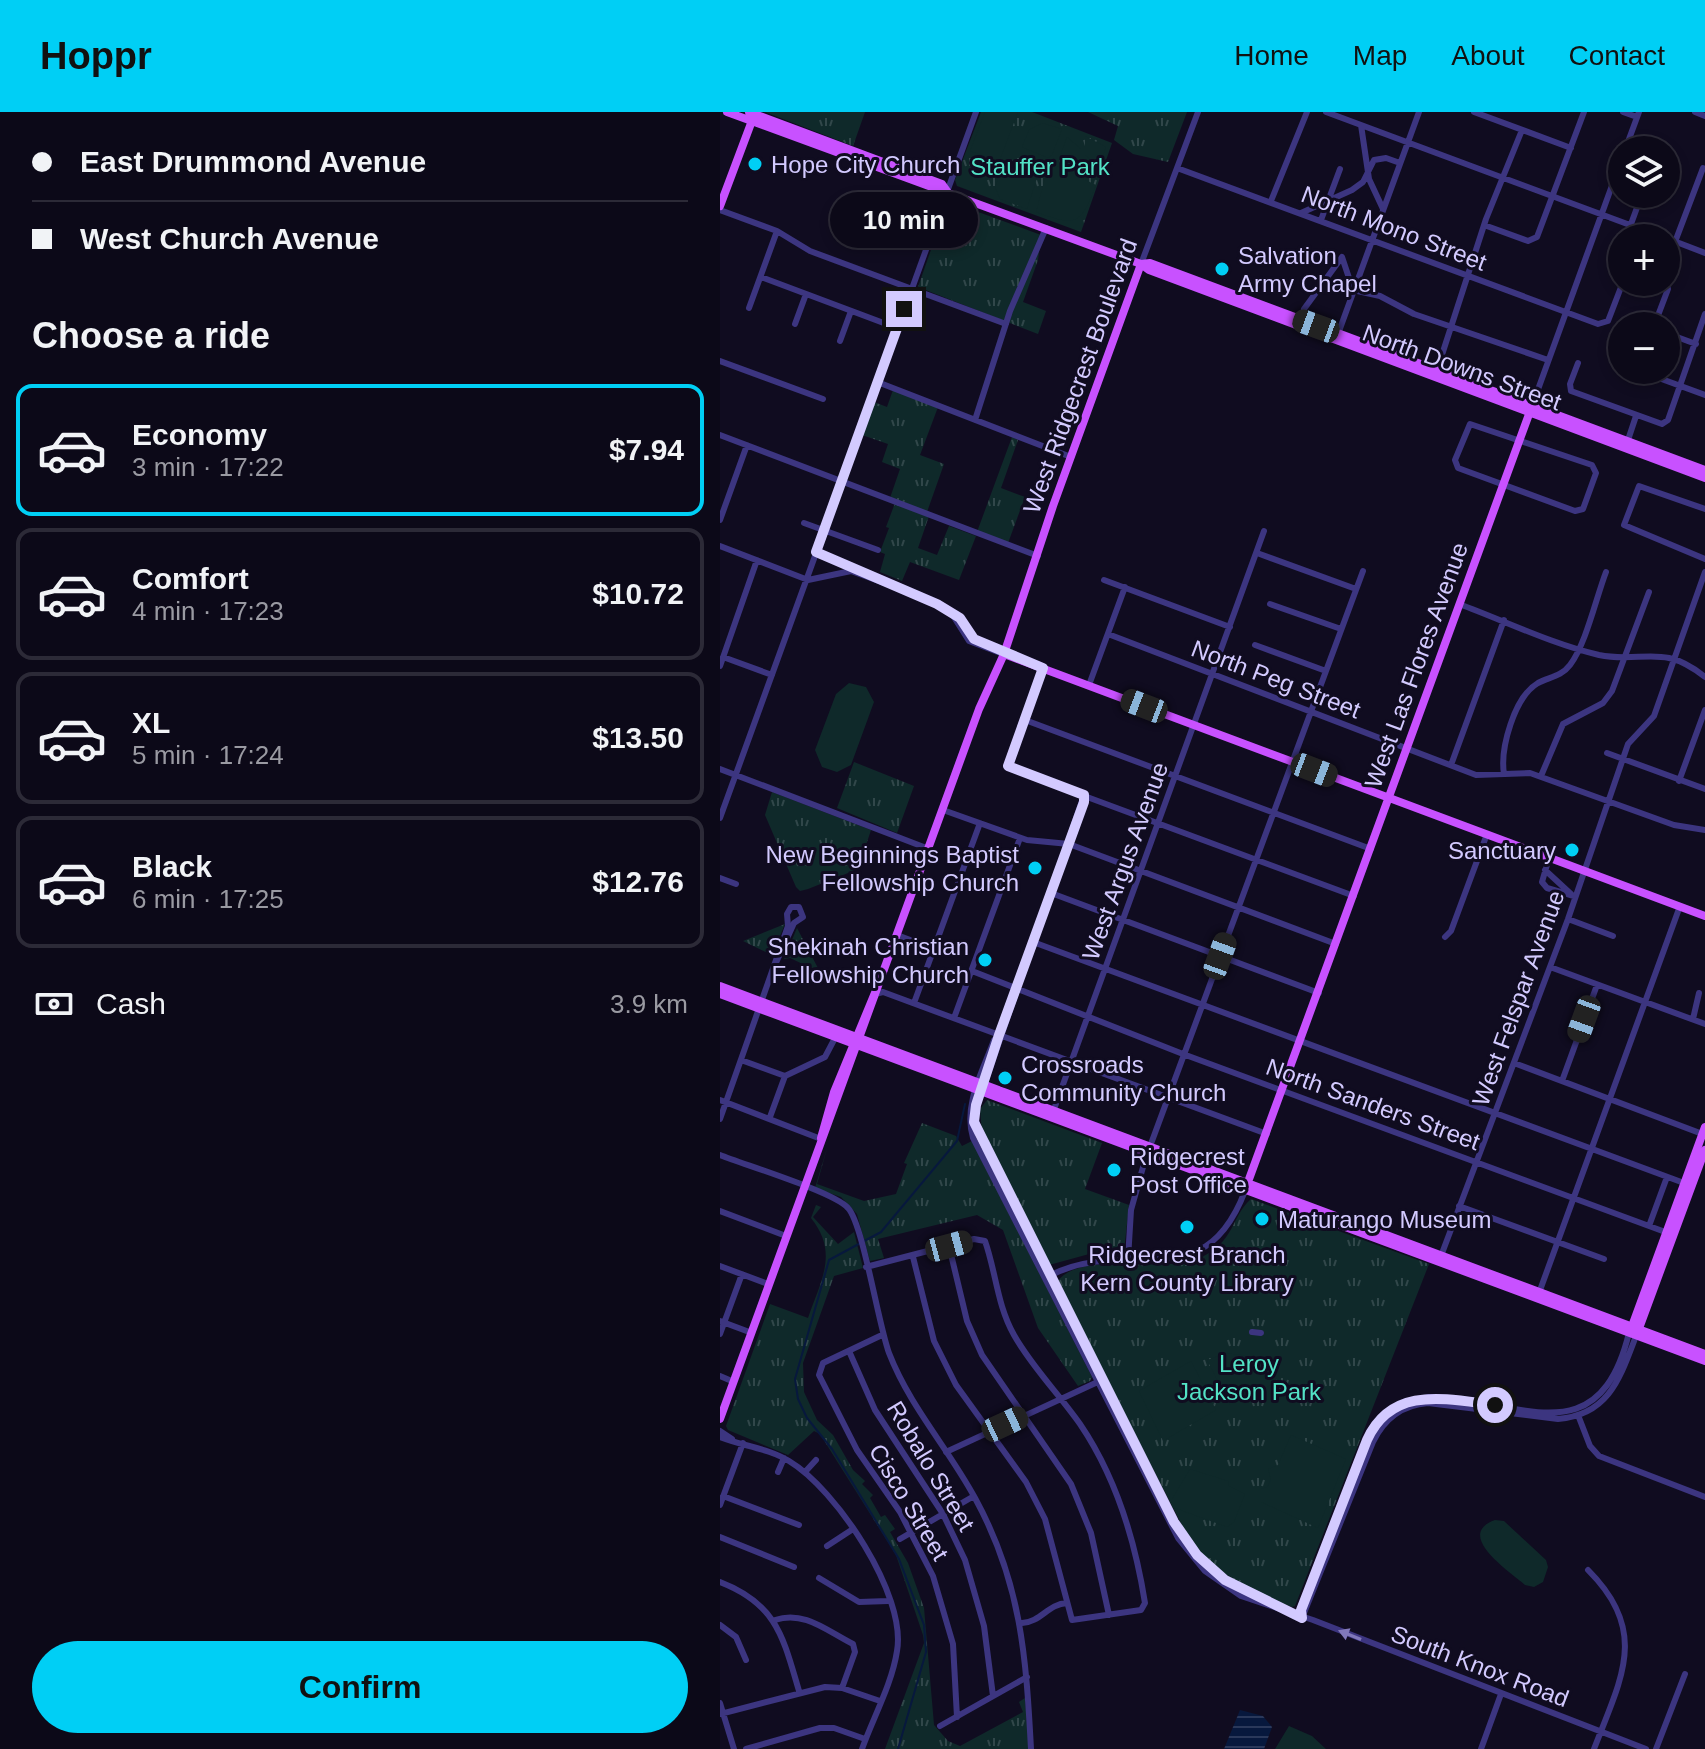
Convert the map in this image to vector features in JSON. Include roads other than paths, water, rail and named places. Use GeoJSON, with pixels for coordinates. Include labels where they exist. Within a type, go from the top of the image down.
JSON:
{"type":"FeatureCollection","features":[{"type":"Feature","properties":{"kind":"main road"},"geometry":{"type":"LineString","coordinates":[[727,112],[752,115],[942,184],[947,191],[1141,264]]}},
{"type":"Feature","properties":{"kind":"main road"},"geometry":{"type":"LineString","coordinates":[[720,208],[752,115]]}},
{"type":"Feature","properties":{"kind":"main road","name":"North Downs Street"},"geometry":{"type":"LineString","coordinates":[[1141,264],[1150,263],[1530,409]]}},
{"type":"Feature","properties":{"kind":"main road","name":"North Downs Street"},"geometry":{"type":"LineString","coordinates":[[1141,264],[1149,270],[1705,470]]}},
{"type":"Feature","properties":{"kind":"main road","name":"West Ridgecrest Boulevard"},"geometry":{"type":"LineString","coordinates":[[720,1419],[987,691],[995,658],[1004,654],[1141,264]]}},
{"type":"Feature","properties":{"kind":"main road","name":"West Las Flores Avenue"},"geometry":{"type":"LineString","coordinates":[[1246,1188],[1530,409]]}},
{"type":"Feature","properties":{"kind":"main road","name":"North Downs Street"},"geometry":{"type":"LineString","coordinates":[[1626,444],[1705,478]]}},
{"type":"Feature","properties":{"kind":"main road"},"geometry":{"type":"LineString","coordinates":[[1004,654],[1705,916]]}},
{"type":"Feature","properties":{"kind":"main road"},"geometry":{"type":"LineString","coordinates":[[720,986],[835,1038],[950,1075],[1019,1107],[1351,1223],[1634,1332],[1705,1354]]}},
{"type":"Feature","properties":{"kind":"main road"},"geometry":{"type":"LineString","coordinates":[[720,994],[760,1006],[923,1071],[1053,1112],[1148,1152]]}},
{"type":"Feature","properties":{"kind":"main road"},"geometry":{"type":"LineString","coordinates":[[923,1071],[950,1075]]}},
{"type":"Feature","properties":{"kind":"main road"},"geometry":{"type":"LineString","coordinates":[[1019,1107],[1053,1112]]}},
{"type":"Feature","properties":{"kind":"main road"},"geometry":{"type":"LineString","coordinates":[[1670,1234],[1684,1183],[1704,1132]]}},
{"type":"Feature","properties":{"kind":"main road"},"geometry":{"type":"LineString","coordinates":[[1634,1332],[1670,1234],[1703,1159]]}},
{"type":"Feature","properties":{"kind":"main road"},"geometry":{"type":"LineString","coordinates":[[1246,1188],[1321,1219],[1539,1293],[1705,1361]]}},
{"type":"Feature","properties":{"kind":"main road"},"geometry":{"type":"LineString","coordinates":[[1321,1219],[1348,1226],[1351,1223]]}},
{"type":"Feature","properties":{"kind":"street"},"geometry":{"type":"LineString","coordinates":[[720,818],[976,112]]}},
{"type":"Feature","properties":{"kind":"street","name":"West Ridgecrest Boulevard"},"geometry":{"type":"LineString","coordinates":[[1141,264],[1198,112]]}},
{"type":"Feature","properties":{"kind":"street"},"geometry":{"type":"LineString","coordinates":[[1271,201],[1307,112]]}},
{"type":"Feature","properties":{"kind":"street"},"geometry":{"type":"LineString","coordinates":[[1326,112],[1631,224],[1637,208]]}},
{"type":"Feature","properties":{"kind":"street"},"geometry":{"type":"LineString","coordinates":[[1338,334],[1419,112]]}},
{"type":"Feature","properties":{"kind":"street"},"geometry":{"type":"LineString","coordinates":[[1474,112],[1571,148]]}},
{"type":"Feature","properties":{"kind":"street"},"geometry":{"type":"LineString","coordinates":[[1484,225],[1532,240],[1584,112]]}},
{"type":"Feature","properties":{"kind":"street"},"geometry":{"type":"LineString","coordinates":[[1623,112],[1638,114],[1630,136]]}},
{"type":"Feature","properties":{"kind":"street"},"geometry":{"type":"LineString","coordinates":[[1695,112],[1705,116]]}},
{"type":"Feature","properties":{"kind":"street"},"geometry":{"type":"LineString","coordinates":[[1359,114],[1368,171],[1383,210]]}},
{"type":"Feature","properties":{"kind":"street"},"geometry":{"type":"LineString","coordinates":[[1439,364],[1484,225],[1522,130]]}},
{"type":"Feature","properties":{"kind":"street"},"geometry":{"type":"LineString","coordinates":[[1301,213],[1352,190],[1379,157],[1400,163]]}},
{"type":"Feature","properties":{"kind":"street","name":"North Mono Street"},"geometry":{"type":"LineString","coordinates":[[1177,168],[1598,324],[1608,321],[1618,296]]}},
{"type":"Feature","properties":{"kind":"street"},"geometry":{"type":"LineString","coordinates":[[1680,229],[1703,168]]}},
{"type":"Feature","properties":{"kind":"street"},"geometry":{"type":"LineString","coordinates":[[1321,220],[1340,169]]}},
{"type":"Feature","properties":{"kind":"street","name":"West Las Flores Avenue"},"geometry":{"type":"LineString","coordinates":[[1530,409],[1608,198]]}},
{"type":"Feature","properties":{"kind":"street"},"geometry":{"type":"LineString","coordinates":[[720,208],[777,231],[798,246],[1006,324]]}},
{"type":"Feature","properties":{"kind":"street"},"geometry":{"type":"LineString","coordinates":[[975,420],[1006,324],[1046,228]]}},
{"type":"Feature","properties":{"kind":"street"},"geometry":{"type":"LineString","coordinates":[[749,308],[777,231]]}},
{"type":"Feature","properties":{"kind":"street"},"geometry":{"type":"LineString","coordinates":[[1680,244],[1705,253]]}},
{"type":"Feature","properties":{"kind":"street"},"geometry":{"type":"LineString","coordinates":[[1304,309],[1342,257],[1353,290]]}},
{"type":"Feature","properties":{"kind":"street"},"geometry":{"type":"LineString","coordinates":[[761,277],[897,328]]}},
{"type":"Feature","properties":{"kind":"street"},"geometry":{"type":"LineString","coordinates":[[1353,290],[1380,296],[1414,314],[1453,324],[1548,360]]}},
{"type":"Feature","properties":{"kind":"street"},"geometry":{"type":"LineString","coordinates":[[795,324],[806,294]]}},
{"type":"Feature","properties":{"kind":"street"},"geometry":{"type":"LineString","coordinates":[[840,341],[851,311]]}},
{"type":"Feature","properties":{"kind":"street"},"geometry":{"type":"LineString","coordinates":[[1578,363],[1570,384],[1571,391],[1636,416],[1661,424],[1667,422],[1705,314]]}},
{"type":"Feature","properties":{"kind":"street"},"geometry":{"type":"LineString","coordinates":[[1680,338],[1696,344]]}},
{"type":"Feature","properties":{"kind":"street"},"geometry":{"type":"LineString","coordinates":[[720,361],[823,399]]}},
{"type":"Feature","properties":{"kind":"street"},"geometry":{"type":"LineString","coordinates":[[880,383],[1071,457]]}},
{"type":"Feature","properties":{"kind":"street"},"geometry":{"type":"LineString","coordinates":[[1675,384],[1705,395]]}},
{"type":"Feature","properties":{"kind":"street"},"geometry":{"type":"LineString","coordinates":[[1626,444],[1636,416]]}},
{"type":"Feature","properties":{"kind":"street"},"geometry":{"type":"LineString","coordinates":[[1470,424],[1519,439],[1592,465],[1596,470],[1582,510],[1575,511],[1456,466],[1470,424]]}},
{"type":"Feature","properties":{"kind":"street"},"geometry":{"type":"LineString","coordinates":[[720,435],[1038,556]]}},
{"type":"Feature","properties":{"kind":"street"},"geometry":{"type":"LineString","coordinates":[[720,520],[747,445]]}},
{"type":"Feature","properties":{"kind":"street"},"geometry":{"type":"LineString","coordinates":[[1705,509],[1639,486],[1624,520],[1625,529],[1705,559]]}},
{"type":"Feature","properties":{"kind":"street"},"geometry":{"type":"LineString","coordinates":[[804,523],[878,550]]}},
{"type":"Feature","properties":{"kind":"street","name":"West Argus Avenue"},"geometry":{"type":"LineString","coordinates":[[1053,1112],[1264,531]]}},
{"type":"Feature","properties":{"kind":"street"},"geometry":{"type":"LineString","coordinates":[[720,546],[808,580],[851,571],[923,597],[952,614],[975,645],[1004,654]]}},
{"type":"Feature","properties":{"kind":"street"},"geometry":{"type":"LineString","coordinates":[[816,552],[858,569],[862,574]]}},
{"type":"Feature","properties":{"kind":"street"},"geometry":{"type":"LineString","coordinates":[[1257,553],[1356,589]]}},
{"type":"Feature","properties":{"kind":"street"},"geometry":{"type":"LineString","coordinates":[[720,666],[757,560]]}},
{"type":"Feature","properties":{"kind":"street"},"geometry":{"type":"LineString","coordinates":[[1128,1259],[1131,1210],[1148,1152],[1308,712],[1363,571]]}},
{"type":"Feature","properties":{"kind":"street"},"geometry":{"type":"LineString","coordinates":[[1504,774],[1503,751],[1521,701],[1537,684],[1563,673],[1578,648],[1606,572]]}},
{"type":"Feature","properties":{"kind":"street","name":"West Felspar Avenue"},"geometry":{"type":"LineString","coordinates":[[1439,1259],[1568,919],[1573,896],[1623,760],[1633,737],[1654,716],[1705,572]]}},
{"type":"Feature","properties":{"kind":"street"},"geometry":{"type":"LineString","coordinates":[[1104,580],[1230,627]]}},
{"type":"Feature","properties":{"kind":"street"},"geometry":{"type":"LineString","coordinates":[[1089,685],[1125,587]]}},
{"type":"Feature","properties":{"kind":"street"},"geometry":{"type":"LineString","coordinates":[[1541,776],[1563,724],[1603,703],[1612,691],[1649,592]]}},
{"type":"Feature","properties":{"kind":"street"},"geometry":{"type":"LineString","coordinates":[[1270,604],[1341,629]]}},
{"type":"Feature","properties":{"kind":"street"},"geometry":{"type":"LineString","coordinates":[[1459,604],[1578,648],[1605,656],[1648,654],[1674,660],[1705,677]]}},
{"type":"Feature","properties":{"kind":"street"},"geometry":{"type":"LineString","coordinates":[[1451,765],[1504,620]]}},
{"type":"Feature","properties":{"kind":"street","name":"North Peg Street"},"geometry":{"type":"LineString","coordinates":[[1108,634],[1481,776],[1523,771],[1674,825],[1705,830]]}},
{"type":"Feature","properties":{"kind":"street"},"geometry":{"type":"LineString","coordinates":[[1255,645],[1326,671]]}},
{"type":"Feature","properties":{"kind":"street"},"geometry":{"type":"LineString","coordinates":[[722,656],[772,675]]}},
{"type":"Feature","properties":{"kind":"street"},"geometry":{"type":"LineString","coordinates":[[1043,668],[1009,768],[1354,896]]}},
{"type":"Feature","properties":{"kind":"street"},"geometry":{"type":"LineString","coordinates":[[1679,781],[1705,710]]}},
{"type":"Feature","properties":{"kind":"street"},"geometry":{"type":"LineString","coordinates":[[1025,720],[1371,849]]}},
{"type":"Feature","properties":{"kind":"street"},"geometry":{"type":"LineString","coordinates":[[1607,753],[1705,789]]}},
{"type":"Feature","properties":{"kind":"street"},"geometry":{"type":"LineString","coordinates":[[720,769],[929,849]]}},
{"type":"Feature","properties":{"kind":"street"},"geometry":{"type":"LineString","coordinates":[[1084,795],[1069,844],[969,1114],[973,1138],[1181,1534],[1219,1576]]}},
{"type":"Feature","properties":{"kind":"street"},"geometry":{"type":"LineString","coordinates":[[943,810],[1020,838],[1069,844],[1336,944]]}},
{"type":"Feature","properties":{"kind":"street"},"geometry":{"type":"LineString","coordinates":[[914,1003],[980,823]]}},
{"type":"Feature","properties":{"kind":"street"},"geometry":{"type":"LineString","coordinates":[[1445,937],[1451,931],[1487,834]]}},
{"type":"Feature","properties":{"kind":"street"},"geometry":{"type":"LineString","coordinates":[[954,1018],[1020,838]]}},
{"type":"Feature","properties":{"kind":"street"},"geometry":{"type":"LineString","coordinates":[[1549,858],[1542,880],[1545,886],[1573,896]]}},
{"type":"Feature","properties":{"kind":"street"},"geometry":{"type":"LineString","coordinates":[[1545,870],[1573,896]]}},
{"type":"Feature","properties":{"kind":"street"},"geometry":{"type":"LineString","coordinates":[[720,878],[736,884]]}},
{"type":"Feature","properties":{"kind":"street"},"geometry":{"type":"LineString","coordinates":[[1051,893],[1319,993]]}},
{"type":"Feature","properties":{"kind":"street"},"geometry":{"type":"LineString","coordinates":[[1539,1293],[1680,906]]}},
{"type":"Feature","properties":{"kind":"street"},"geometry":{"type":"LineString","coordinates":[[1568,919],[1613,936]]}},
{"type":"Feature","properties":{"kind":"street"},"geometry":{"type":"LineString","coordinates":[[720,1119],[723,1100],[792,922]]}},
{"type":"Feature","properties":{"kind":"street"},"geometry":{"type":"LineString","coordinates":[[897,935],[934,949]]}},
{"type":"Feature","properties":{"kind":"street"},"geometry":{"type":"LineString","coordinates":[[1033,942],[1684,1183]]}},
{"type":"Feature","properties":{"kind":"street"},"geometry":{"type":"LineString","coordinates":[[1550,967],[1705,1024]]}},
{"type":"Feature","properties":{"kind":"street","name":"North Sanders Street"},"geometry":{"type":"LineString","coordinates":[[972,971],[1183,1054],[1670,1234]]}},
{"type":"Feature","properties":{"kind":"street"},"geometry":{"type":"LineString","coordinates":[[1562,1081],[1597,985]]}},
{"type":"Feature","properties":{"kind":"street"},"geometry":{"type":"LineString","coordinates":[[1693,1019],[1699,993]]}},
{"type":"Feature","properties":{"kind":"street"},"geometry":{"type":"LineString","coordinates":[[875,994],[914,1003],[1267,1134]]}},
{"type":"Feature","properties":{"kind":"street"},"geometry":{"type":"LineString","coordinates":[[770,1117],[785,1076],[825,1057],[835,1038]]}},
{"type":"Feature","properties":{"kind":"street"},"geometry":{"type":"LineString","coordinates":[[741,1060],[785,1076]]}},
{"type":"Feature","properties":{"kind":"street"},"geometry":{"type":"LineString","coordinates":[[1514,1063],[1704,1132]]}},
{"type":"Feature","properties":{"kind":"street"},"geometry":{"type":"LineString","coordinates":[[723,1100],[821,1139]]}},
{"type":"Feature","properties":{"kind":"street"},"geometry":{"type":"LineString","coordinates":[[720,1155],[804,1187],[848,1208],[857,1227],[882,1335],[910,1399],[974,1496],[1005,1561],[1022,1623],[1031,1749]]}},
{"type":"Feature","properties":{"kind":"street"},"geometry":{"type":"LineString","coordinates":[[1649,1226],[1667,1177]]}},
{"type":"Feature","properties":{"kind":"street"},"geometry":{"type":"LineString","coordinates":[[1048,1276],[1088,1260],[1174,1259],[1202,1250],[1230,1224],[1246,1188]]}},
{"type":"Feature","properties":{"kind":"street"},"geometry":{"type":"LineString","coordinates":[[1459,1206],[1604,1259]]}},
{"type":"Feature","properties":{"kind":"street"},"geometry":{"type":"LineString","coordinates":[[720,1211],[786,1236]]}},
{"type":"Feature","properties":{"kind":"street"},"geometry":{"type":"LineString","coordinates":[[866,1267],[982,1239],[987,1245],[997,1293],[1013,1333],[1061,1398],[1109,1477],[1133,1545],[1144,1605],[1141,1610],[1074,1621],[1067,1603],[1055,1545],[1045,1519],[1026,1482],[956,1385],[934,1341],[913,1257]]}},
{"type":"Feature","properties":{"kind":"street"},"geometry":{"type":"LineString","coordinates":[[949,1246],[967,1321],[978,1347],[1071,1484],[1091,1533],[1109,1615]]}},
{"type":"Feature","properties":{"kind":"street"},"geometry":{"type":"LineString","coordinates":[[720,1266],[768,1284]]}},
{"type":"Feature","properties":{"kind":"street"},"geometry":{"type":"LineString","coordinates":[[720,1334],[742,1274]]}},
{"type":"Feature","properties":{"kind":"street"},"geometry":{"type":"LineString","coordinates":[[722,1322],[752,1333]]}},
{"type":"Feature","properties":{"kind":"street"},"geometry":{"type":"LineString","coordinates":[[1252,1332],[1261,1333]]}},
{"type":"Feature","properties":{"kind":"street"},"geometry":{"type":"LineString","coordinates":[[1302,1618],[1307,1613],[1373,1442],[1396,1413],[1428,1403],[1558,1419],[1578,1413],[1602,1404],[1613,1391],[1634,1332]]}},
{"type":"Feature","properties":{"kind":"street"},"geometry":{"type":"LineString","coordinates":[[849,1351],[882,1335]]}},
{"type":"Feature","properties":{"kind":"street","name":"Cisco Street"},"geometry":{"type":"LineString","coordinates":[[849,1351],[825,1362],[819,1367],[819,1375],[842,1421],[912,1533],[933,1576],[953,1644],[957,1717]]}},
{"type":"Feature","properties":{"kind":"street","name":"Robalo Street"},"geometry":{"type":"LineString","coordinates":[[849,1351],[895,1444],[943,1514],[974,1585],[984,1626],[993,1696]]}},
{"type":"Feature","properties":{"kind":"street"},"geometry":{"type":"LineString","coordinates":[[720,1376],[734,1382]]}},
{"type":"Feature","properties":{"kind":"street"},"geometry":{"type":"LineString","coordinates":[[946,1452],[1061,1398],[1103,1382]]}},
{"type":"Feature","properties":{"kind":"street"},"geometry":{"type":"LineString","coordinates":[[1103,1382],[1185,1548],[1205,1571],[1232,1591],[1302,1618]]}},
{"type":"Feature","properties":{"kind":"street"},"geometry":{"type":"LineString","coordinates":[[1578,1413],[1590,1446],[1599,1456],[1705,1497]]}},
{"type":"Feature","properties":{"kind":"street"},"geometry":{"type":"LineString","coordinates":[[720,1434],[784,1458],[805,1472],[828,1493],[879,1570],[898,1648],[862,1749]]}},
{"type":"Feature","properties":{"kind":"street"},"geometry":{"type":"LineString","coordinates":[[720,1505],[743,1443]]}},
{"type":"Feature","properties":{"kind":"street"},"geometry":{"type":"LineString","coordinates":[[778,1472],[784,1458]]}},
{"type":"Feature","properties":{"kind":"street"},"geometry":{"type":"LineString","coordinates":[[805,1472],[816,1460]]}},
{"type":"Feature","properties":{"kind":"street"},"geometry":{"type":"LineString","coordinates":[[723,1496],[799,1525]]}},
{"type":"Feature","properties":{"kind":"street"},"geometry":{"type":"LineString","coordinates":[[900,1539],[974,1496]]}},
{"type":"Feature","properties":{"kind":"street"},"geometry":{"type":"LineString","coordinates":[[827,1546],[853,1529]]}},
{"type":"Feature","properties":{"kind":"street"},"geometry":{"type":"LineString","coordinates":[[720,1537],[794,1567]]}},
{"type":"Feature","properties":{"kind":"street"},"geometry":{"type":"LineString","coordinates":[[1185,1548],[1243,1591],[1302,1618]]}},
{"type":"Feature","properties":{"kind":"street"},"geometry":{"type":"LineString","coordinates":[[1588,1570],[1611,1596],[1626,1639],[1622,1675],[1594,1749]]}},
{"type":"Feature","properties":{"kind":"street"},"geometry":{"type":"LineString","coordinates":[[1219,1576],[1228,1572]]}},
{"type":"Feature","properties":{"kind":"street"},"geometry":{"type":"LineString","coordinates":[[819,1578],[859,1602],[888,1601]]}},
{"type":"Feature","properties":{"kind":"street"},"geometry":{"type":"LineString","coordinates":[[720,1582],[753,1598],[775,1620],[799,1691]]}},
{"type":"Feature","properties":{"kind":"street"},"geometry":{"type":"LineString","coordinates":[[1022,1623],[1033,1622],[1054,1605],[1067,1603]]}},
{"type":"Feature","properties":{"kind":"street"},"geometry":{"type":"LineString","coordinates":[[775,1620],[796,1615],[853,1644],[855,1652],[842,1688]]}},
{"type":"Feature","properties":{"kind":"street","name":"South Knox Road"},"geometry":{"type":"LineString","coordinates":[[1302,1618],[1646,1749]]}},
{"type":"Feature","properties":{"kind":"street"},"geometry":{"type":"LineString","coordinates":[[720,1625],[736,1637],[746,1660]]}},
{"type":"Feature","properties":{"kind":"street"},"geometry":{"type":"LineString","coordinates":[[1656,1749],[1685,1674]]}},
{"type":"Feature","properties":{"kind":"street"},"geometry":{"type":"LineString","coordinates":[[940,1726],[1027,1677]]}},
{"type":"Feature","properties":{"kind":"street"},"geometry":{"type":"LineString","coordinates":[[722,1714],[799,1691],[842,1688],[880,1701]]}},
{"type":"Feature","properties":{"kind":"street"},"geometry":{"type":"LineString","coordinates":[[1481,1749],[1501,1694]]}},
{"type":"Feature","properties":{"kind":"street"},"geometry":{"type":"LineString","coordinates":[[720,1703],[734,1749]]}},
{"type":"Feature","properties":{"kind":"street"},"geometry":{"type":"LineString","coordinates":[[746,1749],[820,1728],[834,1728],[865,1739]]}},
{"type":"Feature","properties":{"kind":"water"},"geometry":{"type":"Polygon","coordinates":[[[1240,1710],[1263,1716],[1272,1727],[1264,1749],[1224,1749],[1240,1710]]]}},
{"type":"Feature","properties":{"kind":"waterway"},"geometry":{"type":"LineString","coordinates":[[898,1749],[926,1652],[924,1625],[899,1559],[832,1449],[807,1418],[798,1399],[795,1379],[829,1260],[881,1232],[957,1141],[965,1104]]}},
{"type":"Feature","properties":{"kind":"place","name":"Hope City Church"},"geometry":{"type":"Point","coordinates":[755,164]}},
{"type":"Feature","properties":{"kind":"place","name":"Salvation Army Chapel"},"geometry":{"type":"Point","coordinates":[1222,269]}},
{"type":"Feature","properties":{"kind":"place","name":"Sanctuary"},"geometry":{"type":"Point","coordinates":[1572,850]}},
{"type":"Feature","properties":{"kind":"place","name":"New Beginnings Baptist Fellowship Church"},"geometry":{"type":"Point","coordinates":[1035,868]}},
{"type":"Feature","properties":{"kind":"place","name":"Shekinah Christian Fellowship Church"},"geometry":{"type":"Point","coordinates":[985,960]}},
{"type":"Feature","properties":{"kind":"place","name":"Crossroads Community Church"},"geometry":{"type":"Point","coordinates":[1005,1078]}},
{"type":"Feature","properties":{"kind":"place","name":"Ridgecrest Post Office"},"geometry":{"type":"Point","coordinates":[1114,1170]}},
{"type":"Feature","properties":{"kind":"place","name":"Maturango Museum"},"geometry":{"type":"Point","coordinates":[1262,1219]}},
{"type":"Feature","properties":{"kind":"place","name":"Ridgecrest Branch Kern County Library"},"geometry":{"type":"Point","coordinates":[1187,1227]}},
{"type":"Feature","properties":{"kind":"park label","name":"Stauffer Park"},"geometry":{"type":"Point","coordinates":[1040,166]}},
{"type":"Feature","properties":{"kind":"park label","name":"Leroy Jackson Park"},"geometry":{"type":"Point","coordinates":[1249,1377]}}]}
